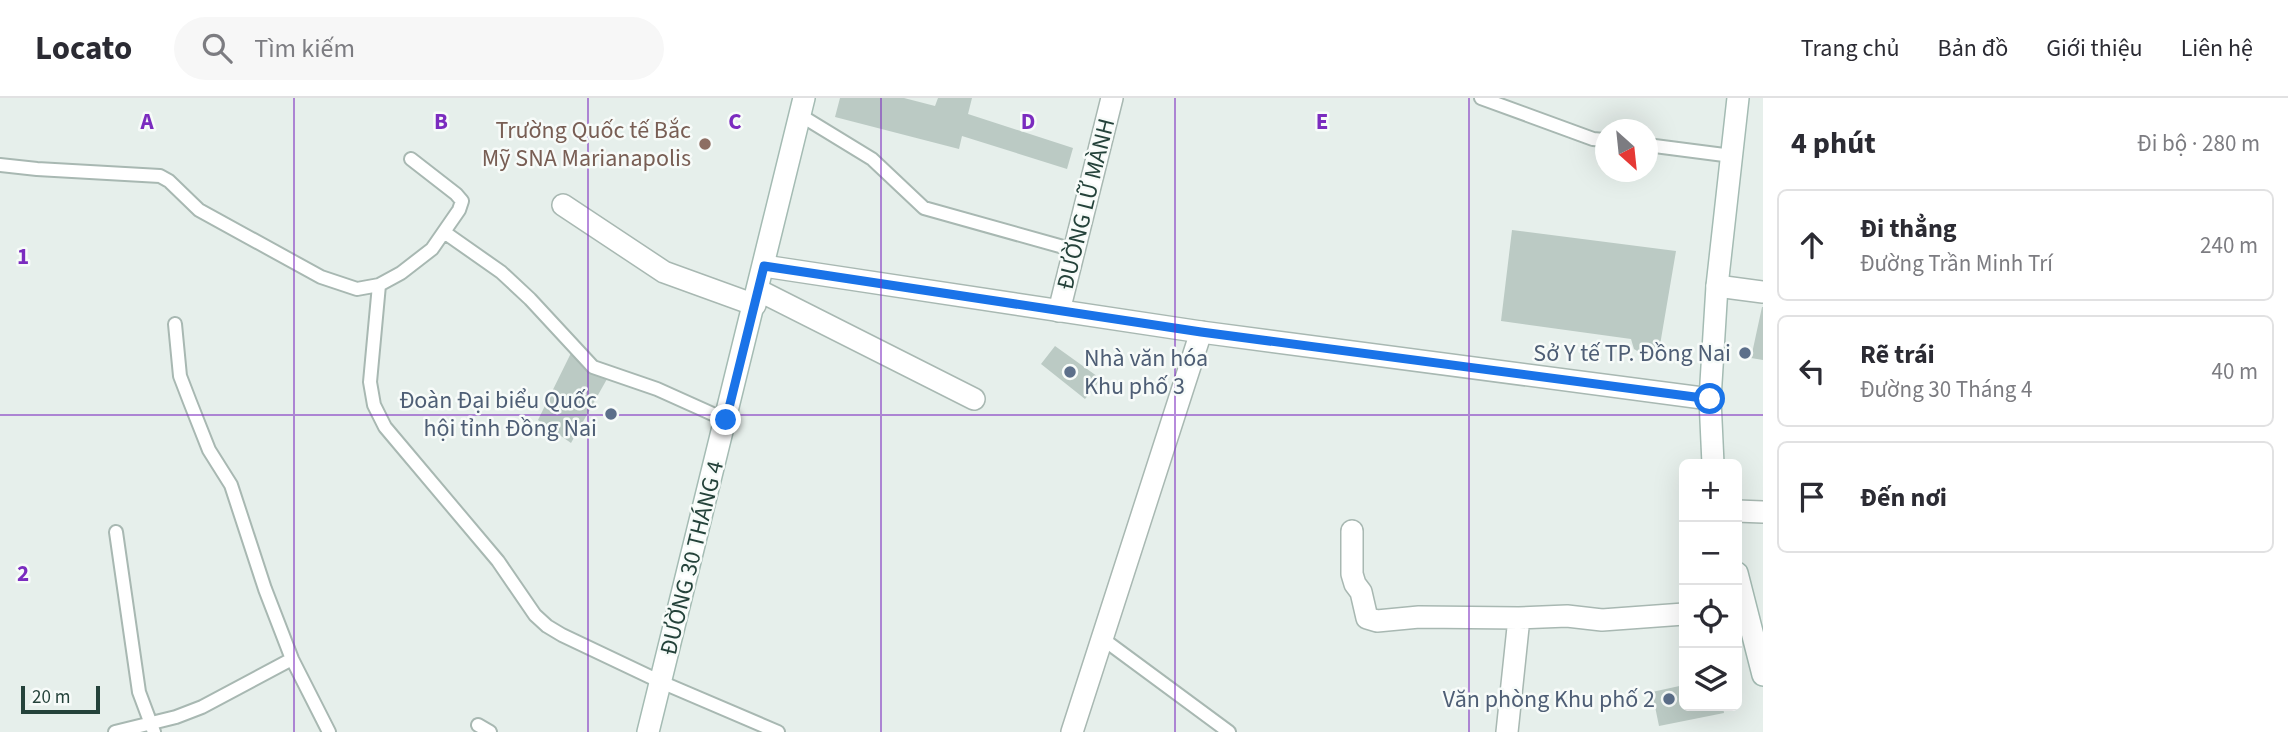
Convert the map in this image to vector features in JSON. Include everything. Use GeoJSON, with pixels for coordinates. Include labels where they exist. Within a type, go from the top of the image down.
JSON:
{"type":"FeatureCollection","features":[{"type":"Feature","properties":{"kind":"street","name":"ĐƯỜNG LỮ MÀNH"},"geometry":{"type":"LineString","coordinates":[[1059,311],[1112,98]]}},
{"type":"Feature","properties":{"kind":"street"},"geometry":{"type":"LineString","coordinates":[[1713,459],[1710,399],[1717,286],[1738,98]]}},
{"type":"Feature","properties":{"kind":"street","name":"ĐƯỜNG 30 THÁNG 4"},"geometry":{"type":"LineString","coordinates":[[648,732],[802,107]]}},
{"type":"Feature","properties":{"kind":"street"},"geometry":{"type":"LineString","coordinates":[[563,205],[664,272],[757,297],[974,399]]}},
{"type":"Feature","properties":{"kind":"street"},"geometry":{"type":"LineString","coordinates":[[764,266],[1201,332],[1710,399]]}},
{"type":"Feature","properties":{"kind":"street"},"geometry":{"type":"LineString","coordinates":[[1717,286],[1763,292]]}},
{"type":"Feature","properties":{"kind":"street"},"geometry":{"type":"LineString","coordinates":[[1072,732],[1201,332]]}},
{"type":"Feature","properties":{"kind":"street"},"geometry":{"type":"LineString","coordinates":[[1742,511],[1763,512]]}},
{"type":"Feature","properties":{"kind":"street"},"geometry":{"type":"LineString","coordinates":[[1352,531],[1352,574],[1361,593],[1367,618],[1377,621],[1419,617],[1567,616],[1602,620],[1679,614]]}},
{"type":"Feature","properties":{"kind":"street"},"geometry":{"type":"LineString","coordinates":[[1742,610],[1763,675]]}},
{"type":"Feature","properties":{"kind":"street"},"geometry":{"type":"LineString","coordinates":[[1507,732],[1519,618]]}},
{"type":"Feature","properties":{"kind":"lane"},"geometry":{"type":"LineString","coordinates":[[1480,98],[1595,139]]}},
{"type":"Feature","properties":{"kind":"lane"},"geometry":{"type":"LineString","coordinates":[[802,107],[872,159],[924,208],[1074,250]]}},
{"type":"Feature","properties":{"kind":"lane"},"geometry":{"type":"LineString","coordinates":[[1658,146],[1732,156]]}},
{"type":"Feature","properties":{"kind":"lane"},"geometry":{"type":"LineString","coordinates":[[0,166],[160,176],[169,181],[198,210],[321,277],[357,289],[379,285],[401,273],[432,249],[459,210],[462,201],[457,194],[411,159]]}},
{"type":"Feature","properties":{"kind":"lane"},"geometry":{"type":"LineString","coordinates":[[444,232],[501,272],[593,366],[657,389],[726,420]]}},
{"type":"Feature","properties":{"kind":"lane"},"geometry":{"type":"LineString","coordinates":[[379,285],[370,382],[374,405],[384,427],[498,561],[535,615],[562,635],[661,682],[778,732]]}},
{"type":"Feature","properties":{"kind":"lane"},"geometry":{"type":"LineString","coordinates":[[175,324],[180,376],[209,450],[236,498],[265,589],[292,659],[329,732]]}},
{"type":"Feature","properties":{"kind":"lane"},"geometry":{"type":"LineString","coordinates":[[116,532],[139,692],[152,728]]}},
{"type":"Feature","properties":{"kind":"lane"},"geometry":{"type":"LineString","coordinates":[[1103,639],[1229,732]]}},
{"type":"Feature","properties":{"kind":"lane"},"geometry":{"type":"LineString","coordinates":[[115,732],[152,728],[202,708],[292,659]]}},
{"type":"Feature","properties":{"kind":"lane"},"geometry":{"type":"LineString","coordinates":[[478,725],[490,732]]}},
{"type":"Feature","properties":{"kind":"building"},"geometry":{"type":"Polygon","coordinates":[[[840,98],[904,98],[935,106],[938,98],[972,98],[968,114],[1073,148],[1067,169],[962,136],[959,149],[835,117],[840,98]]]}},
{"type":"Feature","properties":{"kind":"building"},"geometry":{"type":"Polygon","coordinates":[[[1512,230],[1676,251],[1657,350],[1644,355],[1634,349],[1631,339],[1501,321],[1512,230]]]}},
{"type":"Feature","properties":{"kind":"building"},"geometry":{"type":"Polygon","coordinates":[[[1763,307],[1763,360],[1751,358],[1763,307]]]}},
{"type":"Feature","properties":{"kind":"building","name":"Nhà văn hóa Khu phố 3"},"geometry":{"type":"Polygon","coordinates":[[[1055,346],[1101,379],[1085,399],[1041,364],[1055,346]]]}},
{"type":"Feature","properties":{"kind":"building"},"geometry":{"type":"Polygon","coordinates":[[[571,353],[588,370],[607,379],[571,443],[538,420],[571,353]]]}},
{"type":"Feature","properties":{"kind":"building","name":"Văn phòng Khu phố 2"},"geometry":{"type":"Polygon","coordinates":[[[1679,686],[1679,711],[1724,713],[1659,726],[1652,692],[1679,686]]]}},
{"type":"Feature","properties":{"kind":"place","name":"Trường Quốc tế Bắc Mỹ SNA Marianapolis"},"geometry":{"type":"Point","coordinates":[705,144]}},
{"type":"Feature","properties":{"kind":"place","name":"Sở Y tế TP. Đồng Nai"},"geometry":{"type":"Point","coordinates":[1745,353]}},
{"type":"Feature","properties":{"kind":"place","name":"Nhà văn hóa Khu phố 3"},"geometry":{"type":"Point","coordinates":[1070,372]}},
{"type":"Feature","properties":{"kind":"place","name":"Đoàn Đại biểu Quốc hội tỉnh Đồng Nai"},"geometry":{"type":"Point","coordinates":[611,414]}},
{"type":"Feature","properties":{"kind":"place","name":"Văn phòng Khu phố 2"},"geometry":{"type":"Point","coordinates":[1669,699]}},
{"type":"Feature","properties":{"kind":"route"},"geometry":{"type":"LineString","coordinates":[[726,420],[764,266],[1201,332],[1710,399]]}}]}
